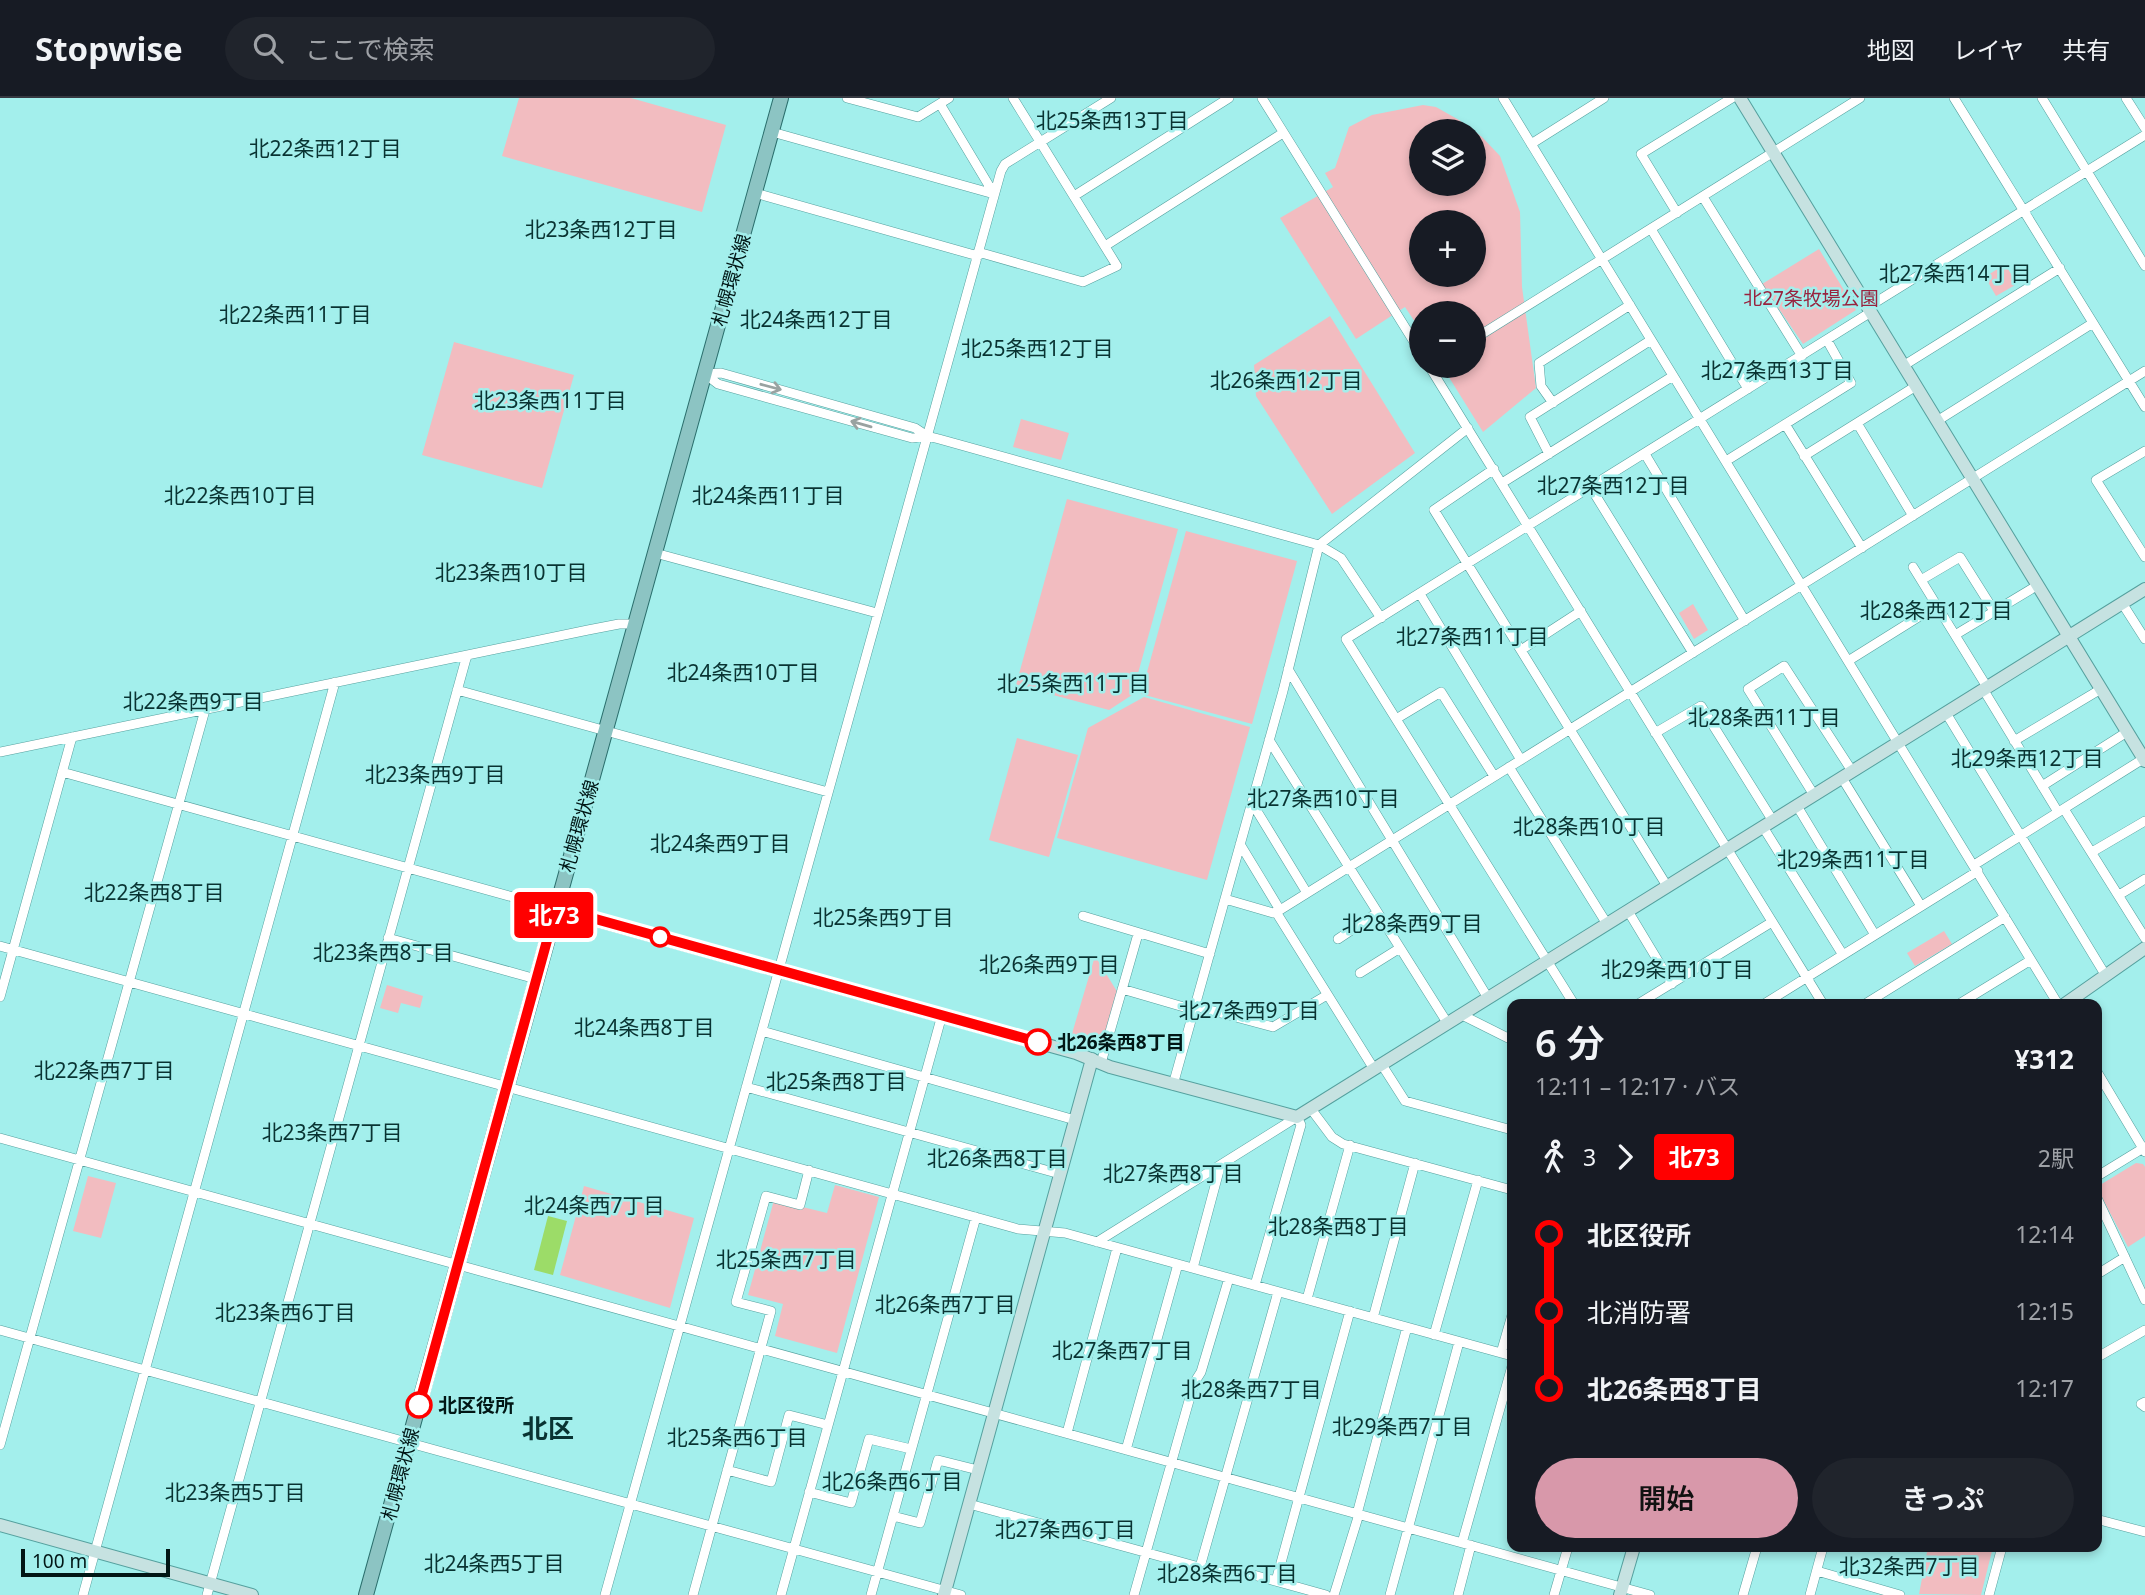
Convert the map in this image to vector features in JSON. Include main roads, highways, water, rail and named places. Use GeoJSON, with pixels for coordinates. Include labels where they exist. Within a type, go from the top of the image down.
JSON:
{"type":"FeatureCollection","features":[{"type":"Feature","properties":{"kind":"main road","name":"札幌環状線"},"geometry":{"type":"LineString","coordinates":[[366,1595],[781,98]]}},
{"type":"Feature","properties":{"kind":"place","name":"北26条西8丁目"},"geometry":{"type":"Point","coordinates":[1038,1042]}},
{"type":"Feature","properties":{"kind":"place","name":"北区役所"},"geometry":{"type":"Point","coordinates":[419,1405]}},
{"type":"Feature","properties":{"kind":"district","name":"北25条西13丁目"},"geometry":{"type":"Point","coordinates":[1112,120]}},
{"type":"Feature","properties":{"kind":"district","name":"北22条西12丁目"},"geometry":{"type":"Point","coordinates":[325,148]}},
{"type":"Feature","properties":{"kind":"district","name":"北23条西12丁目"},"geometry":{"type":"Point","coordinates":[601,229]}},
{"type":"Feature","properties":{"kind":"district","name":"北27条西14丁目"},"geometry":{"type":"Point","coordinates":[1955,273]}},
{"type":"Feature","properties":{"kind":"district","name":"北22条西11丁目"},"geometry":{"type":"Point","coordinates":[295,314]}},
{"type":"Feature","properties":{"kind":"district","name":"北24条西12丁目"},"geometry":{"type":"Point","coordinates":[816,319]}},
{"type":"Feature","properties":{"kind":"district","name":"北25条西12丁目"},"geometry":{"type":"Point","coordinates":[1037,348]}},
{"type":"Feature","properties":{"kind":"district","name":"北27条西13丁目"},"geometry":{"type":"Point","coordinates":[1777,370]}},
{"type":"Feature","properties":{"kind":"district","name":"北26条西12丁目"},"geometry":{"type":"Point","coordinates":[1286,380]}},
{"type":"Feature","properties":{"kind":"district","name":"北23条西11丁目"},"geometry":{"type":"Point","coordinates":[550,400]}},
{"type":"Feature","properties":{"kind":"district","name":"北27条西12丁目"},"geometry":{"type":"Point","coordinates":[1613,485]}},
{"type":"Feature","properties":{"kind":"district","name":"北22条西10丁目"},"geometry":{"type":"Point","coordinates":[240,495]}},
{"type":"Feature","properties":{"kind":"district","name":"北24条西11丁目"},"geometry":{"type":"Point","coordinates":[768,495]}},
{"type":"Feature","properties":{"kind":"district","name":"北23条西10丁目"},"geometry":{"type":"Point","coordinates":[511,572]}},
{"type":"Feature","properties":{"kind":"district","name":"北28条西12丁目"},"geometry":{"type":"Point","coordinates":[1936,610]}},
{"type":"Feature","properties":{"kind":"district","name":"北27条西11丁目"},"geometry":{"type":"Point","coordinates":[1472,636]}},
{"type":"Feature","properties":{"kind":"district","name":"北24条西10丁目"},"geometry":{"type":"Point","coordinates":[743,672]}},
{"type":"Feature","properties":{"kind":"district","name":"北25条西11丁目"},"geometry":{"type":"Point","coordinates":[1073,683]}},
{"type":"Feature","properties":{"kind":"district","name":"北22条西9丁目"},"geometry":{"type":"Point","coordinates":[193,701]}},
{"type":"Feature","properties":{"kind":"district","name":"北28条西11丁目"},"geometry":{"type":"Point","coordinates":[1764,717]}},
{"type":"Feature","properties":{"kind":"district","name":"北29条西12丁目"},"geometry":{"type":"Point","coordinates":[2027,758]}},
{"type":"Feature","properties":{"kind":"district","name":"北23条西9丁目"},"geometry":{"type":"Point","coordinates":[435,774]}},
{"type":"Feature","properties":{"kind":"district","name":"北27条西10丁目"},"geometry":{"type":"Point","coordinates":[1323,798]}},
{"type":"Feature","properties":{"kind":"district","name":"北28条西10丁目"},"geometry":{"type":"Point","coordinates":[1589,826]}},
{"type":"Feature","properties":{"kind":"district","name":"北24条西9丁目"},"geometry":{"type":"Point","coordinates":[720,843]}},
{"type":"Feature","properties":{"kind":"district","name":"北29条西11丁目"},"geometry":{"type":"Point","coordinates":[1853,859]}},
{"type":"Feature","properties":{"kind":"district","name":"北22条西8丁目"},"geometry":{"type":"Point","coordinates":[154,892]}},
{"type":"Feature","properties":{"kind":"district","name":"北25条西9丁目"},"geometry":{"type":"Point","coordinates":[883,917]}},
{"type":"Feature","properties":{"kind":"district","name":"北28条西9丁目"},"geometry":{"type":"Point","coordinates":[1412,923]}},
{"type":"Feature","properties":{"kind":"district","name":"北23条西8丁目"},"geometry":{"type":"Point","coordinates":[383,952]}},
{"type":"Feature","properties":{"kind":"district","name":"北26条西9丁目"},"geometry":{"type":"Point","coordinates":[1049,964]}},
{"type":"Feature","properties":{"kind":"district","name":"北29条西10丁目"},"geometry":{"type":"Point","coordinates":[1677,969]}},
{"type":"Feature","properties":{"kind":"district","name":"北27条西9丁目"},"geometry":{"type":"Point","coordinates":[1249,1010]}},
{"type":"Feature","properties":{"kind":"district","name":"北24条西8丁目"},"geometry":{"type":"Point","coordinates":[644,1027]}},
{"type":"Feature","properties":{"kind":"district","name":"北22条西7丁目"},"geometry":{"type":"Point","coordinates":[104,1070]}},
{"type":"Feature","properties":{"kind":"district","name":"北25条西8丁目"},"geometry":{"type":"Point","coordinates":[836,1081]}},
{"type":"Feature","properties":{"kind":"district","name":"北23条西7丁目"},"geometry":{"type":"Point","coordinates":[332,1132]}},
{"type":"Feature","properties":{"kind":"district","name":"北26条西8丁目"},"geometry":{"type":"Point","coordinates":[997,1158]}},
{"type":"Feature","properties":{"kind":"district","name":"北27条西8丁目"},"geometry":{"type":"Point","coordinates":[1173,1173]}},
{"type":"Feature","properties":{"kind":"district","name":"北24条西7丁目"},"geometry":{"type":"Point","coordinates":[594,1205]}},
{"type":"Feature","properties":{"kind":"district","name":"北28条西8丁目"},"geometry":{"type":"Point","coordinates":[1338,1226]}},
{"type":"Feature","properties":{"kind":"district","name":"北25条西7丁目"},"geometry":{"type":"Point","coordinates":[786,1259]}},
{"type":"Feature","properties":{"kind":"district","name":"北26条西7丁目"},"geometry":{"type":"Point","coordinates":[945,1304]}},
{"type":"Feature","properties":{"kind":"district","name":"北23条西6丁目"},"geometry":{"type":"Point","coordinates":[285,1312]}},
{"type":"Feature","properties":{"kind":"district","name":"北27条西7丁目"},"geometry":{"type":"Point","coordinates":[1122,1350]}},
{"type":"Feature","properties":{"kind":"district","name":"北28条西7丁目"},"geometry":{"type":"Point","coordinates":[1251,1389]}},
{"type":"Feature","properties":{"kind":"district","name":"北29条西7丁目"},"geometry":{"type":"Point","coordinates":[1402,1426]}},
{"type":"Feature","properties":{"kind":"district","name":"北区"},"geometry":{"type":"Point","coordinates":[548,1428]}},
{"type":"Feature","properties":{"kind":"district","name":"北25条西6丁目"},"geometry":{"type":"Point","coordinates":[737,1437]}},
{"type":"Feature","properties":{"kind":"district","name":"北26条西6丁目"},"geometry":{"type":"Point","coordinates":[892,1481]}},
{"type":"Feature","properties":{"kind":"district","name":"北23条西5丁目"},"geometry":{"type":"Point","coordinates":[235,1492]}},
{"type":"Feature","properties":{"kind":"district","name":"北27条西6丁目"},"geometry":{"type":"Point","coordinates":[1065,1529]}},
{"type":"Feature","properties":{"kind":"district","name":"北24条西5丁目"},"geometry":{"type":"Point","coordinates":[494,1563]}},
{"type":"Feature","properties":{"kind":"district","name":"北32条西7丁目"},"geometry":{"type":"Point","coordinates":[1909,1566]}},
{"type":"Feature","properties":{"kind":"district","name":"北28条西6丁目"},"geometry":{"type":"Point","coordinates":[1227,1573]}},
{"type":"Feature","properties":{"kind":"park label","name":"北27条牧場公園"},"geometry":{"type":"Point","coordinates":[1811,298]}}]}
